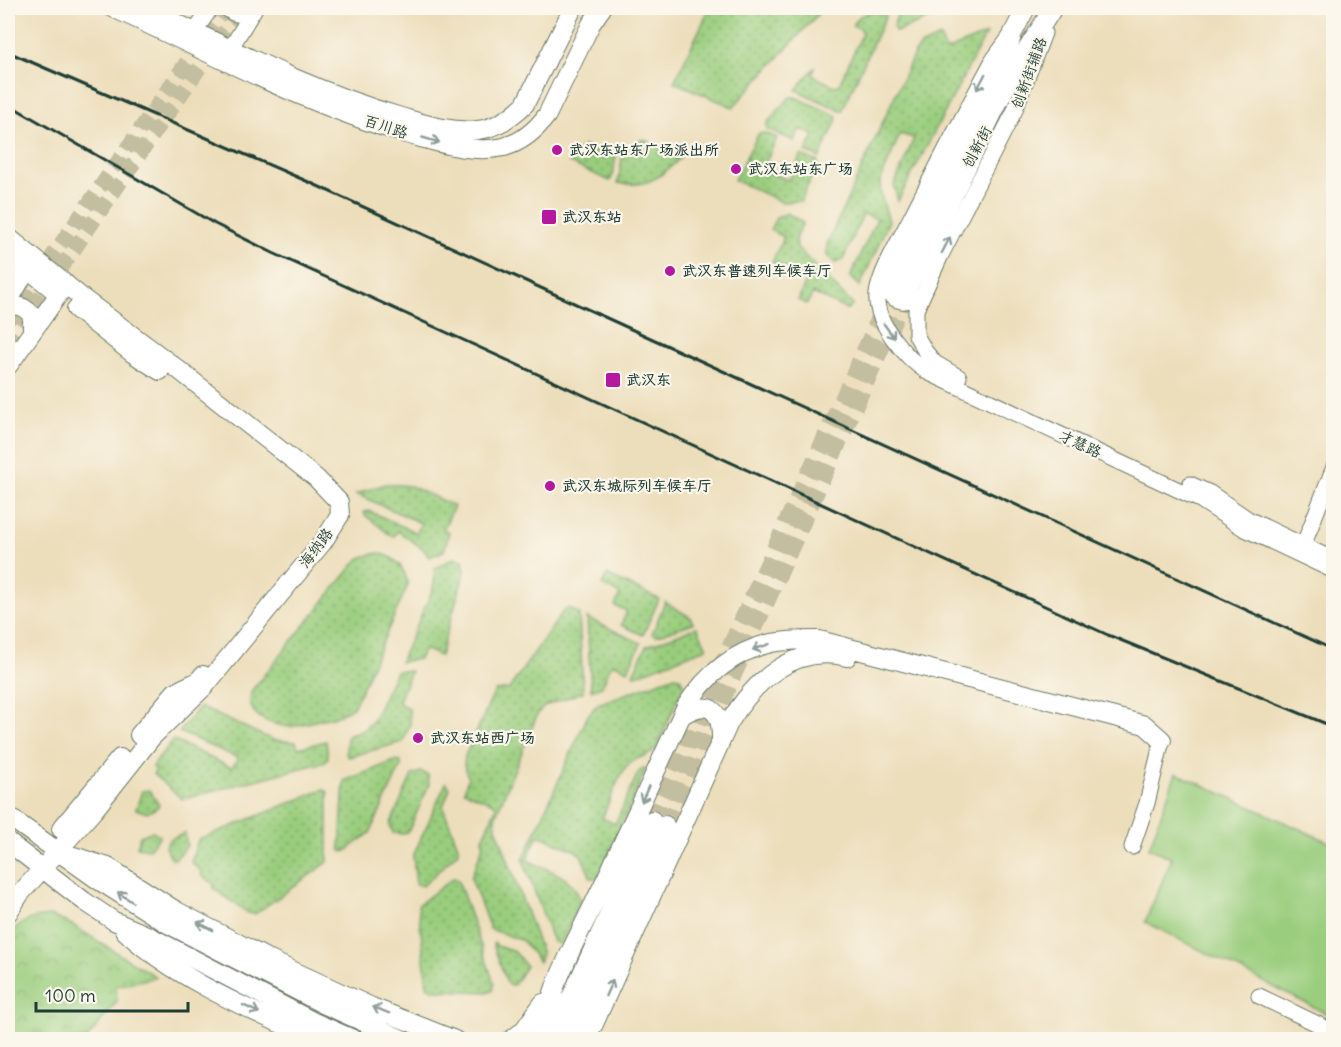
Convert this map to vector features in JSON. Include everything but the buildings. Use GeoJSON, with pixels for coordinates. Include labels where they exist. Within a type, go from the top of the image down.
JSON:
{"type":"FeatureCollection","features":[{"type":"Feature","properties":{"kind":"main road","name":"百川路"},"geometry":{"type":"LineString","coordinates":[[113,8],[191,37]]}},
{"type":"Feature","properties":{"kind":"main road","name":"百川路"},"geometry":{"type":"LineString","coordinates":[[145,8],[191,37],[307,99],[440,143],[483,149],[514,144],[535,129],[547,115],[591,24],[602,8]]}},
{"type":"Feature","properties":{"kind":"main road","name":"百川路"},"geometry":{"type":"LineString","coordinates":[[226,55],[376,110],[427,125],[478,130],[502,122],[525,104],[573,8]]}},
{"type":"Feature","properties":{"kind":"main road","name":"创新街"},"geometry":{"type":"LineString","coordinates":[[901,287],[914,243],[1004,63],[1013,33],[1026,8]]}},
{"type":"Feature","properties":{"kind":"main road","name":"创新街"},"geometry":{"type":"LineString","coordinates":[[901,287],[1014,70],[1053,8]]}},
{"type":"Feature","properties":{"kind":"main road"},"geometry":{"type":"LineString","coordinates":[[561,30],[552,74],[559,76],[574,58]]}},
{"type":"Feature","properties":{"kind":"main road","name":"海纳路"},"geometry":{"type":"LineString","coordinates":[[8,237],[30,263],[63,290],[316,478],[339,502],[340,515],[323,542],[205,686],[152,737],[95,809],[53,848],[8,897]]}},
{"type":"Feature","properties":{"kind":"main road","name":"海纳路"},"geometry":{"type":"LineString","coordinates":[[8,253],[30,263]]}},
{"type":"Feature","properties":{"kind":"main road"},"geometry":{"type":"LineString","coordinates":[[8,304],[30,263]]}},
{"type":"Feature","properties":{"kind":"main road"},"geometry":{"type":"LineString","coordinates":[[8,366],[63,290]]}},
{"type":"Feature","properties":{"kind":"main road"},"geometry":{"type":"LineString","coordinates":[[8,304],[27,309],[32,315],[32,330]]}},
{"type":"Feature","properties":{"kind":"main road"},"geometry":{"type":"LineString","coordinates":[[537,1040],[556,984],[681,716],[705,681],[730,660],[767,644],[819,640],[1145,724],[1162,741]]}},
{"type":"Feature","properties":{"kind":"main road"},"geometry":{"type":"LineString","coordinates":[[582,1040],[592,1032],[721,740],[740,704],[765,677],[778,668],[794,660],[829,654],[868,662],[1162,741]]}},
{"type":"Feature","properties":{"kind":"main road"},"geometry":{"type":"LineString","coordinates":[[681,716],[693,709],[709,708],[717,714],[721,723],[721,740]]}},
{"type":"Feature","properties":{"kind":"main road"},"geometry":{"type":"LineString","coordinates":[[8,816],[25,830],[166,924],[322,1004],[404,1040]]}},
{"type":"Feature","properties":{"kind":"main road"},"geometry":{"type":"LineString","coordinates":[[547,1040],[658,823],[567,1040]]}},
{"type":"Feature","properties":{"kind":"main road"},"geometry":{"type":"LineString","coordinates":[[8,842],[84,901],[114,921],[142,948],[246,1007],[316,1040]]}},
{"type":"Feature","properties":{"kind":"main road"},"geometry":{"type":"LineString","coordinates":[[53,848],[108,867],[175,910],[331,989],[455,1040]]}},
{"type":"Feature","properties":{"kind":"main road","name":"海纳路"},"geometry":{"type":"LineString","coordinates":[[8,913],[38,864]]}},
{"type":"Feature","properties":{"kind":"main road"},"geometry":{"type":"LineString","coordinates":[[114,921],[149,936],[258,994],[355,1040]]}},
{"type":"Feature","properties":{"kind":"main road"},"geometry":{"type":"LineString","coordinates":[[511,1040],[529,1024],[556,984]]}},
{"type":"Feature","properties":{"kind":"street"},"geometry":{"type":"LineString","coordinates":[[191,37],[211,8]]}},
{"type":"Feature","properties":{"kind":"street"},"geometry":{"type":"LineString","coordinates":[[226,8],[232,13],[240,14],[247,14],[255,8]]}},
{"type":"Feature","properties":{"kind":"street"},"geometry":{"type":"LineString","coordinates":[[226,55],[255,8]]}},
{"type":"Feature","properties":{"kind":"street","name":"才慧路"},"geometry":{"type":"LineString","coordinates":[[1334,560],[1304,552],[1243,528],[1200,500],[922,369],[913,362],[884,324],[879,311],[877,294],[901,287],[916,310],[916,335],[924,351],[935,363],[954,375],[1210,494],[1248,519],[1304,552],[1334,571]]}},
{"type":"Feature","properties":{"kind":"street"},"geometry":{"type":"LineString","coordinates":[[1304,552],[1334,468]]}},
{"type":"Feature","properties":{"kind":"street"},"geometry":{"type":"LineString","coordinates":[[1304,552],[1334,486]]}},
{"type":"Feature","properties":{"kind":"street"},"geometry":{"type":"LineString","coordinates":[[1132,847],[1149,794],[1162,741]]}},
{"type":"Feature","properties":{"kind":"street"},"geometry":{"type":"LineString","coordinates":[[1259,996],[1334,1032]]}},
{"type":"Feature","properties":{"kind":"green space"},"geometry":{"type":"Polygon","coordinates":[[[710,8],[819,8],[817,15],[733,107],[674,82],[710,8]]]}},
{"type":"Feature","properties":{"kind":"green space"},"geometry":{"type":"Polygon","coordinates":[[[900,8],[956,8],[896,32],[893,27],[900,8]]]}},
{"type":"Feature","properties":{"kind":"green space"},"geometry":{"type":"Polygon","coordinates":[[[876,10],[886,15],[842,111],[796,90],[815,67],[813,74],[815,77],[835,86],[839,85],[862,34],[861,29],[852,25],[860,16],[876,10]]]}},
{"type":"Feature","properties":{"kind":"green space"},"geometry":{"type":"Polygon","coordinates":[[[986,34],[898,201],[894,186],[914,138],[900,134],[880,182],[881,195],[889,221],[860,286],[851,278],[851,275],[877,219],[863,214],[843,260],[835,263],[827,256],[827,244],[914,54],[922,45],[940,37],[946,51],[986,34]]]}},
{"type":"Feature","properties":{"kind":"green space"},"geometry":{"type":"Polygon","coordinates":[[[790,97],[795,97],[836,115],[837,119],[820,158],[806,152],[814,135],[800,129],[794,141],[767,129],[767,123],[790,97]]]}},
{"type":"Feature","properties":{"kind":"green space"},"geometry":{"type":"Polygon","coordinates":[[[759,133],[777,138],[762,170],[789,180],[801,155],[818,162],[801,201],[782,202],[734,180],[759,133]]]}},
{"type":"Feature","properties":{"kind":"green space"},"geometry":{"type":"Polygon","coordinates":[[[643,139],[680,158],[659,176],[645,183],[618,183],[623,151],[643,139]]]}},
{"type":"Feature","properties":{"kind":"green space"},"geometry":{"type":"Polygon","coordinates":[[[583,146],[602,154],[616,155],[610,181],[569,163],[583,146]]]}},
{"type":"Feature","properties":{"kind":"green space"},"geometry":{"type":"Polygon","coordinates":[[[787,213],[803,223],[796,237],[797,248],[853,305],[847,310],[813,293],[807,304],[798,300],[808,277],[772,262],[784,237],[770,230],[776,218],[787,213]]]}},
{"type":"Feature","properties":{"kind":"green space"},"geometry":{"type":"Polygon","coordinates":[[[385,484],[411,486],[454,506],[443,530],[449,532],[444,551],[429,557],[423,549],[398,531],[393,537],[365,515],[364,512],[369,511],[417,533],[421,523],[356,494],[385,484]]]}},
{"type":"Feature","properties":{"kind":"green space"},"geometry":{"type":"Polygon","coordinates":[[[378,553],[398,564],[408,585],[354,706],[340,715],[290,727],[274,724],[260,717],[251,706],[252,690],[355,563],[362,557],[378,553]]]}},
{"type":"Feature","properties":{"kind":"green space"},"geometry":{"type":"Polygon","coordinates":[[[454,558],[463,560],[465,571],[440,656],[424,649],[419,659],[400,662],[433,589],[434,569],[454,558]]]}},
{"type":"Feature","properties":{"kind":"green space"},"geometry":{"type":"Polygon","coordinates":[[[607,575],[659,599],[643,635],[621,625],[627,611],[615,606],[620,594],[602,585],[607,575]]]}},
{"type":"Feature","properties":{"kind":"green space"},"geometry":{"type":"Polygon","coordinates":[[[665,602],[690,617],[693,623],[656,636],[652,634],[665,602]]]}},
{"type":"Feature","properties":{"kind":"green space"},"geometry":{"type":"Polygon","coordinates":[[[569,608],[579,614],[583,692],[545,706],[538,713],[495,817],[496,827],[542,954],[539,962],[523,941],[490,929],[471,878],[484,843],[482,841],[496,807],[495,804],[464,791],[468,778],[464,765],[465,756],[495,691],[509,689],[564,610],[569,608]]]}},
{"type":"Feature","properties":{"kind":"green space"},"geometry":{"type":"Polygon","coordinates":[[[587,618],[641,643],[628,670],[612,663],[602,686],[591,690],[587,618]]]}},
{"type":"Feature","properties":{"kind":"green space"},"geometry":{"type":"Polygon","coordinates":[[[697,627],[707,648],[636,675],[633,674],[646,646],[697,627]]]}},
{"type":"Feature","properties":{"kind":"green space"},"geometry":{"type":"Polygon","coordinates":[[[396,671],[411,671],[399,701],[400,704],[409,708],[410,724],[403,742],[348,757],[346,753],[347,736],[361,731],[372,722],[396,671]]]}},
{"type":"Feature","properties":{"kind":"green space"},"geometry":{"type":"Polygon","coordinates":[[[675,676],[680,677],[684,685],[656,749],[627,766],[618,780],[602,818],[615,824],[638,773],[646,769],[598,878],[591,878],[581,855],[538,835],[527,860],[567,880],[573,885],[580,901],[562,942],[559,944],[553,942],[523,860],[588,715],[598,704],[675,676]]]}},
{"type":"Feature","properties":{"kind":"green space"},"geometry":{"type":"Polygon","coordinates":[[[200,707],[273,740],[296,742],[298,748],[326,741],[328,757],[325,762],[182,799],[153,774],[156,769],[152,767],[173,740],[232,768],[238,758],[179,732],[200,707]]]}},
{"type":"Feature","properties":{"kind":"green space"},"geometry":{"type":"Polygon","coordinates":[[[397,760],[401,762],[401,766],[370,833],[345,852],[341,851],[344,781],[397,760]]]}},
{"type":"Feature","properties":{"kind":"green space"},"geometry":{"type":"Polygon","coordinates":[[[421,772],[428,775],[429,785],[409,830],[404,834],[393,833],[390,825],[412,775],[421,772]]]}},
{"type":"Feature","properties":{"kind":"green space"},"geometry":{"type":"Polygon","coordinates":[[[1176,773],[1333,844],[1333,1017],[1145,922],[1172,858],[1149,848],[1176,773]]]}},
{"type":"Feature","properties":{"kind":"green space"},"geometry":{"type":"Polygon","coordinates":[[[446,783],[450,788],[443,807],[458,846],[458,852],[423,886],[416,884],[413,856],[446,783]]]}},
{"type":"Feature","properties":{"kind":"green space"},"geometry":{"type":"Polygon","coordinates":[[[324,789],[328,792],[328,862],[255,914],[248,913],[213,888],[215,885],[201,875],[202,872],[191,862],[198,840],[324,789]]]}},
{"type":"Feature","properties":{"kind":"green space"},"geometry":{"type":"Polygon","coordinates":[[[149,790],[159,805],[147,813],[136,809],[142,791],[149,790]]]}},
{"type":"Feature","properties":{"kind":"green space"},"geometry":{"type":"Polygon","coordinates":[[[153,831],[160,836],[149,849],[137,847],[140,836],[153,831]]]}},
{"type":"Feature","properties":{"kind":"green space"},"geometry":{"type":"Polygon","coordinates":[[[185,833],[187,846],[175,859],[172,859],[165,847],[170,839],[185,833]]]}},
{"type":"Feature","properties":{"kind":"green space"},"geometry":{"type":"Polygon","coordinates":[[[453,878],[458,880],[494,983],[493,990],[490,992],[434,990],[427,986],[418,905],[453,878]]]}},
{"type":"Feature","properties":{"kind":"green space"},"geometry":{"type":"Polygon","coordinates":[[[51,916],[72,925],[156,977],[116,986],[117,1001],[87,1039],[8,1039],[8,937],[16,927],[26,921],[51,916]]]}},
{"type":"Feature","properties":{"kind":"green space"},"geometry":{"type":"Polygon","coordinates":[[[493,944],[497,946],[515,952],[526,966],[514,985],[507,983],[493,944]]]}},
{"type":"Feature","properties":{"kind":"tunnel"},"geometry":{"type":"LineString","coordinates":[[8,320],[224,8]]}},
{"type":"Feature","properties":{"kind":"tunnel"},"geometry":{"type":"LineString","coordinates":[[8,345],[241,8]]}},
{"type":"Feature","properties":{"kind":"tunnel"},"geometry":{"type":"LineString","coordinates":[[652,820],[895,285]]}},
{"type":"Feature","properties":{"kind":"tunnel"},"geometry":{"type":"LineString","coordinates":[[665,825],[907,290]]}},
{"type":"Feature","properties":{"kind":"railway"},"geometry":{"type":"LineString","coordinates":[[8,52],[311,183],[1334,650]]}},
{"type":"Feature","properties":{"kind":"railway"},"geometry":{"type":"LineString","coordinates":[[8,104],[215,224],[273,253],[1108,635],[1334,727]]}},
{"type":"Feature","properties":{"kind":"place","name":"武汉东站东广场派出所"},"geometry":{"type":"Point","coordinates":[557,150]}},
{"type":"Feature","properties":{"kind":"place","name":"武汉东站东广场"},"geometry":{"type":"Point","coordinates":[736,169]}},
{"type":"Feature","properties":{"kind":"place","name":"武汉东站"},"geometry":{"type":"Point","coordinates":[549,217]}},
{"type":"Feature","properties":{"kind":"place","name":"武汉东普速列车候车厅"},"geometry":{"type":"Point","coordinates":[670,271]}},
{"type":"Feature","properties":{"kind":"place","name":"武汉东"},"geometry":{"type":"Point","coordinates":[613,380]}},
{"type":"Feature","properties":{"kind":"place","name":"武汉东城际列车候车厅"},"geometry":{"type":"Point","coordinates":[550,486]}},
{"type":"Feature","properties":{"kind":"place","name":"武汉东站西广场"},"geometry":{"type":"Point","coordinates":[418,738]}}]}
